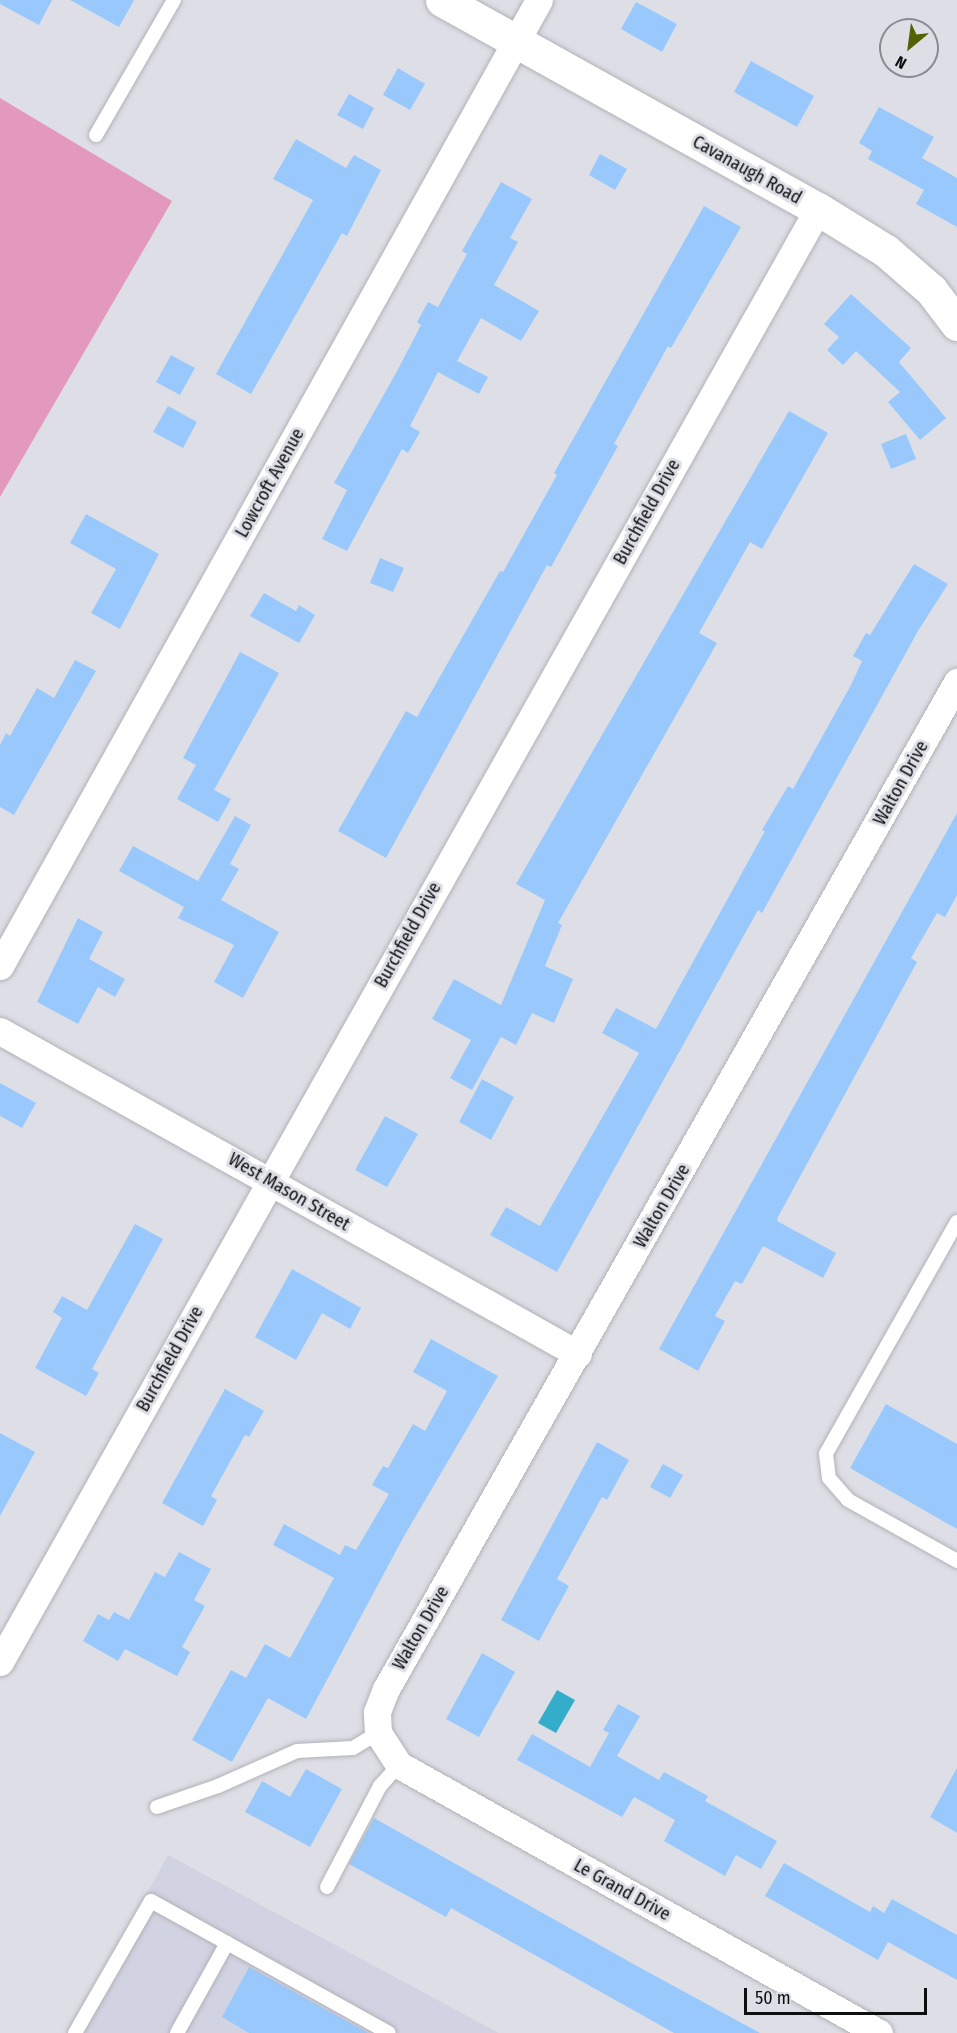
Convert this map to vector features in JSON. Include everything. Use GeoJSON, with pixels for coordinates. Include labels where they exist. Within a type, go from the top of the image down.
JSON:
{"type":"FeatureCollection","features":[{"type":"Feature","properties":{"kind":"street","name":"Cavanaugh Road"},"geometry":{"type":"LineString","coordinates":[[442,0],[515,43],[818,209],[886,251],[931,290],[957,324]]}},
{"type":"Feature","properties":{"kind":"street","name":"Lowcroft Avenue"},"geometry":{"type":"LineString","coordinates":[[0,966],[539,0]]}},
{"type":"Feature","properties":{"kind":"street","name":"Burchfield Drive"},"geometry":{"type":"LineString","coordinates":[[0,1662],[818,209]]}},
{"type":"Feature","properties":{"kind":"street","name":"Walton Drive"},"geometry":{"type":"LineString","coordinates":[[378,1733],[377,1712],[386,1689],[957,682]]}},
{"type":"Feature","properties":{"kind":"street","name":"West Mason Street"},"geometry":{"type":"LineString","coordinates":[[0,1031],[578,1354]]}},
{"type":"Feature","properties":{"kind":"street","name":"Le Grand Drive"},"geometry":{"type":"LineString","coordinates":[[378,1733],[399,1765],[879,2033]]}},
{"type":"Feature","properties":{"kind":"lane"},"geometry":{"type":"LineString","coordinates":[[96,135],[174,0]]}},
{"type":"Feature","properties":{"kind":"lane"},"geometry":{"type":"LineString","coordinates":[[957,1222],[826,1454],[829,1478],[848,1500],[957,1561]]}},
{"type":"Feature","properties":{"kind":"lane"},"geometry":{"type":"LineString","coordinates":[[156,1806],[218,1786],[297,1751],[353,1748],[378,1733]]}},
{"type":"Feature","properties":{"kind":"lane"},"geometry":{"type":"LineString","coordinates":[[327,1887],[380,1786],[399,1765]]}},
{"type":"Feature","properties":{"kind":"lane"},"geometry":{"type":"LineString","coordinates":[[75,2033],[151,1901],[389,2033]]}},
{"type":"Feature","properties":{"kind":"lane"},"geometry":{"type":"LineString","coordinates":[[177,2033],[227,1943]]}},
{"type":"Feature","properties":{"kind":"shaded area"},"geometry":{"type":"Polygon","coordinates":[[[0,98],[172,201],[0,497],[0,98]]]}},
{"type":"Feature","properties":{"kind":"shaded area"},"geometry":{"type":"Polygon","coordinates":[[[168,1855],[499,2033],[70,2033],[168,1855]]]}},
{"type":"Feature","properties":{"kind":"water"},"geometry":{"type":"Polygon","coordinates":[[[557,1690],[575,1700],[556,1733],[538,1723],[557,1690]]]}},
{"type":"Feature","properties":{"kind":"building"},"geometry":{"type":"Polygon","coordinates":[[[0,0],[52,0],[39,25],[0,4],[0,0]]]}},
{"type":"Feature","properties":{"kind":"building"},"geometry":{"type":"Polygon","coordinates":[[[70,0],[134,0],[119,27],[70,0]]]}},
{"type":"Feature","properties":{"kind":"building"},"geometry":{"type":"Polygon","coordinates":[[[636,2],[677,24],[662,52],[621,29],[636,2]]]}},
{"type":"Feature","properties":{"kind":"building"},"geometry":{"type":"Polygon","coordinates":[[[751,61],[814,96],[797,127],[734,92],[751,61]]]}},
{"type":"Feature","properties":{"kind":"building"},"geometry":{"type":"Polygon","coordinates":[[[398,68],[425,84],[410,110],[383,95],[398,68]]]}},
{"type":"Feature","properties":{"kind":"building"},"geometry":{"type":"Polygon","coordinates":[[[349,94],[374,108],[363,129],[337,115],[349,94]]]}},
{"type":"Feature","properties":{"kind":"building"},"geometry":{"type":"Polygon","coordinates":[[[879,107],[934,137],[922,158],[957,178],[957,227],[916,204],[924,190],[868,159],[872,151],[859,143],[879,107]]]}},
{"type":"Feature","properties":{"kind":"building"},"geometry":{"type":"Polygon","coordinates":[[[296,139],[346,168],[354,155],[381,170],[347,236],[342,233],[251,394],[216,374],[313,200],[273,179],[296,139]]]}},
{"type":"Feature","properties":{"kind":"building"},"geometry":{"type":"Polygon","coordinates":[[[600,154],[627,169],[615,190],[589,175],[600,154]]]}},
{"type":"Feature","properties":{"kind":"building"},"geometry":{"type":"Polygon","coordinates":[[[501,182],[532,199],[510,238],[518,242],[494,285],[539,311],[521,341],[481,318],[457,361],[488,377],[479,394],[438,372],[410,426],[420,432],[408,453],[402,449],[347,551],[322,539],[347,490],[334,483],[421,325],[417,322],[428,302],[438,307],[467,254],[462,251],[501,182]]]}},
{"type":"Feature","properties":{"kind":"building"},"geometry":{"type":"Polygon","coordinates":[[[704,206],[741,227],[671,348],[668,346],[614,444],[618,446],[551,567],[547,565],[386,858],[338,831],[406,711],[417,717],[500,571],[503,572],[557,475],[554,473],[704,206]]]}},
{"type":"Feature","properties":{"kind":"building"},"geometry":{"type":"Polygon","coordinates":[[[851,294],[911,348],[899,362],[946,418],[920,440],[888,402],[900,392],[856,351],[843,365],[827,350],[839,337],[824,324],[851,294]]]}},
{"type":"Feature","properties":{"kind":"building"},"geometry":{"type":"Polygon","coordinates":[[[171,355],[195,368],[180,395],[156,382],[171,355]]]}},
{"type":"Feature","properties":{"kind":"building"},"geometry":{"type":"Polygon","coordinates":[[[168,406],[197,422],[183,448],[153,432],[168,406]]]}},
{"type":"Feature","properties":{"kind":"building"},"geometry":{"type":"Polygon","coordinates":[[[789,411],[828,433],[762,549],[750,542],[699,633],[717,643],[558,923],[562,925],[545,966],[573,979],[554,1023],[532,1013],[516,1045],[501,1037],[472,1090],[450,1078],[471,1040],[432,1019],[454,979],[501,1005],[545,900],[516,884],[789,411]]]}},
{"type":"Feature","properties":{"kind":"building"},"geometry":{"type":"Polygon","coordinates":[[[906,434],[916,459],[891,469],[881,444],[906,434]]]}},
{"type":"Feature","properties":{"kind":"building"},"geometry":{"type":"Polygon","coordinates":[[[86,514],[159,554],[120,629],[91,613],[116,569],[70,543],[86,514]]]}},
{"type":"Feature","properties":{"kind":"building"},"geometry":{"type":"Polygon","coordinates":[[[380,558],[404,568],[393,592],[370,583],[380,558]]]}},
{"type":"Feature","properties":{"kind":"building"},"geometry":{"type":"Polygon","coordinates":[[[914,564],[948,584],[918,631],[762,913],[758,910],[557,1272],[490,1235],[506,1207],[540,1226],[639,1053],[602,1033],[616,1008],[656,1029],[765,831],[762,830],[788,786],[793,789],[851,685],[862,661],[853,656],[866,633],[870,635],[914,564]]]}},
{"type":"Feature","properties":{"kind":"building"},"geometry":{"type":"Polygon","coordinates":[[[264,593],[296,611],[299,605],[315,615],[299,643],[250,616],[264,593]]]}},
{"type":"Feature","properties":{"kind":"building"},"geometry":{"type":"Polygon","coordinates":[[[240,652],[279,673],[214,790],[231,799],[218,822],[177,799],[196,765],[183,758],[240,652]]]}},
{"type":"Feature","properties":{"kind":"building"},"geometry":{"type":"Polygon","coordinates":[[[75,660],[96,671],[14,815],[0,807],[0,745],[6,733],[10,736],[37,688],[54,698],[75,660]]]}},
{"type":"Feature","properties":{"kind":"building"},"geometry":{"type":"Polygon","coordinates":[[[957,813],[957,895],[945,917],[937,913],[911,958],[917,962],[778,1217],[777,1221],[836,1253],[823,1278],[763,1246],[742,1284],[735,1281],[715,1316],[725,1321],[698,1371],[659,1349],[957,813]]]}},
{"type":"Feature","properties":{"kind":"building"},"geometry":{"type":"Polygon","coordinates":[[[235,816],[251,825],[230,864],[239,869],[221,900],[279,932],[243,998],[214,982],[234,945],[178,918],[184,907],[119,871],[133,846],[198,881],[235,816]]]}},
{"type":"Feature","properties":{"kind":"building"},"geometry":{"type":"Polygon","coordinates":[[[78,918],[103,932],[89,959],[125,979],[115,997],[98,987],[78,1024],[37,1002],[78,918]]]}},
{"type":"Feature","properties":{"kind":"building"},"geometry":{"type":"Polygon","coordinates":[[[482,1079],[514,1097],[491,1140],[459,1122],[482,1079]]]}},
{"type":"Feature","properties":{"kind":"building"},"geometry":{"type":"Polygon","coordinates":[[[0,1083],[36,1103],[22,1128],[0,1116],[0,1083]]]}},
{"type":"Feature","properties":{"kind":"building"},"geometry":{"type":"Polygon","coordinates":[[[385,1116],[418,1134],[387,1187],[355,1170],[385,1116]]]}},
{"type":"Feature","properties":{"kind":"building"},"geometry":{"type":"Polygon","coordinates":[[[135,1224],[163,1239],[92,1369],[99,1373],[86,1396],[35,1368],[62,1318],[53,1312],[62,1296],[87,1310],[135,1224]]]}},
{"type":"Feature","properties":{"kind":"building"},"geometry":{"type":"Polygon","coordinates":[[[292,1269],[361,1308],[350,1329],[322,1313],[296,1360],[255,1337],[292,1269]]]}},
{"type":"Feature","properties":{"kind":"building"},"geometry":{"type":"Polygon","coordinates":[[[431,1339],[498,1376],[403,1538],[306,1719],[268,1698],[232,1762],[192,1740],[231,1670],[246,1678],[265,1644],[290,1658],[334,1578],[273,1545],[284,1524],[340,1555],[345,1545],[356,1550],[389,1494],[372,1485],[383,1466],[388,1468],[413,1424],[425,1431],[447,1391],[413,1372],[431,1339]]]}},
{"type":"Feature","properties":{"kind":"building"},"geometry":{"type":"Polygon","coordinates":[[[225,1389],[264,1411],[249,1437],[245,1435],[211,1496],[217,1500],[203,1526],[162,1503],[225,1389]]]}},
{"type":"Feature","properties":{"kind":"building"},"geometry":{"type":"Polygon","coordinates":[[[886,1404],[957,1444],[957,1529],[850,1468],[886,1404]]]}},
{"type":"Feature","properties":{"kind":"building"},"geometry":{"type":"Polygon","coordinates":[[[0,1433],[35,1452],[0,1516],[0,1433]]]}},
{"type":"Feature","properties":{"kind":"building"},"geometry":{"type":"Polygon","coordinates":[[[597,1442],[629,1460],[607,1500],[602,1497],[557,1579],[569,1586],[539,1641],[501,1620],[597,1442]]]}},
{"type":"Feature","properties":{"kind":"building"},"geometry":{"type":"Polygon","coordinates":[[[663,1464],[683,1475],[670,1498],[650,1487],[663,1464]]]}},
{"type":"Feature","properties":{"kind":"building"},"geometry":{"type":"Polygon","coordinates":[[[179,1552],[211,1569],[194,1600],[205,1606],[182,1647],[190,1652],[177,1676],[125,1649],[118,1661],[83,1641],[98,1614],[109,1620],[114,1612],[129,1620],[155,1572],[165,1577],[179,1552]]]}},
{"type":"Feature","properties":{"kind":"building"},"geometry":{"type":"Polygon","coordinates":[[[482,1653],[515,1672],[479,1737],[446,1719],[482,1653]]]}},
{"type":"Feature","properties":{"kind":"building"},"geometry":{"type":"Polygon","coordinates":[[[618,1704],[640,1716],[617,1756],[659,1780],[664,1772],[708,1796],[705,1801],[777,1841],[761,1869],[736,1855],[725,1876],[664,1841],[675,1820],[634,1797],[622,1817],[517,1760],[532,1734],[590,1767],[609,1733],[603,1730],[618,1704]]]}},
{"type":"Feature","properties":{"kind":"building"},"geometry":{"type":"Polygon","coordinates":[[[957,1768],[957,1833],[930,1817],[957,1768]]]}},
{"type":"Feature","properties":{"kind":"building"},"geometry":{"type":"Polygon","coordinates":[[[306,1769],[342,1789],[310,1847],[245,1812],[262,1781],[290,1797],[306,1769]]]}},
{"type":"Feature","properties":{"kind":"building"},"geometry":{"type":"Polygon","coordinates":[[[374,1818],[760,2033],[674,2033],[451,1908],[446,1917],[349,1864],[374,1818]]]}},
{"type":"Feature","properties":{"kind":"building"},"geometry":{"type":"Polygon","coordinates":[[[784,1863],[870,1912],[873,1906],[884,1913],[892,1899],[957,1935],[957,1980],[888,1942],[878,1960],[765,1896],[784,1863]]]}},
{"type":"Feature","properties":{"kind":"building"},"geometry":{"type":"Polygon","coordinates":[[[249,1967],[368,2033],[249,2033],[222,2017],[249,1967]]]}}]}
